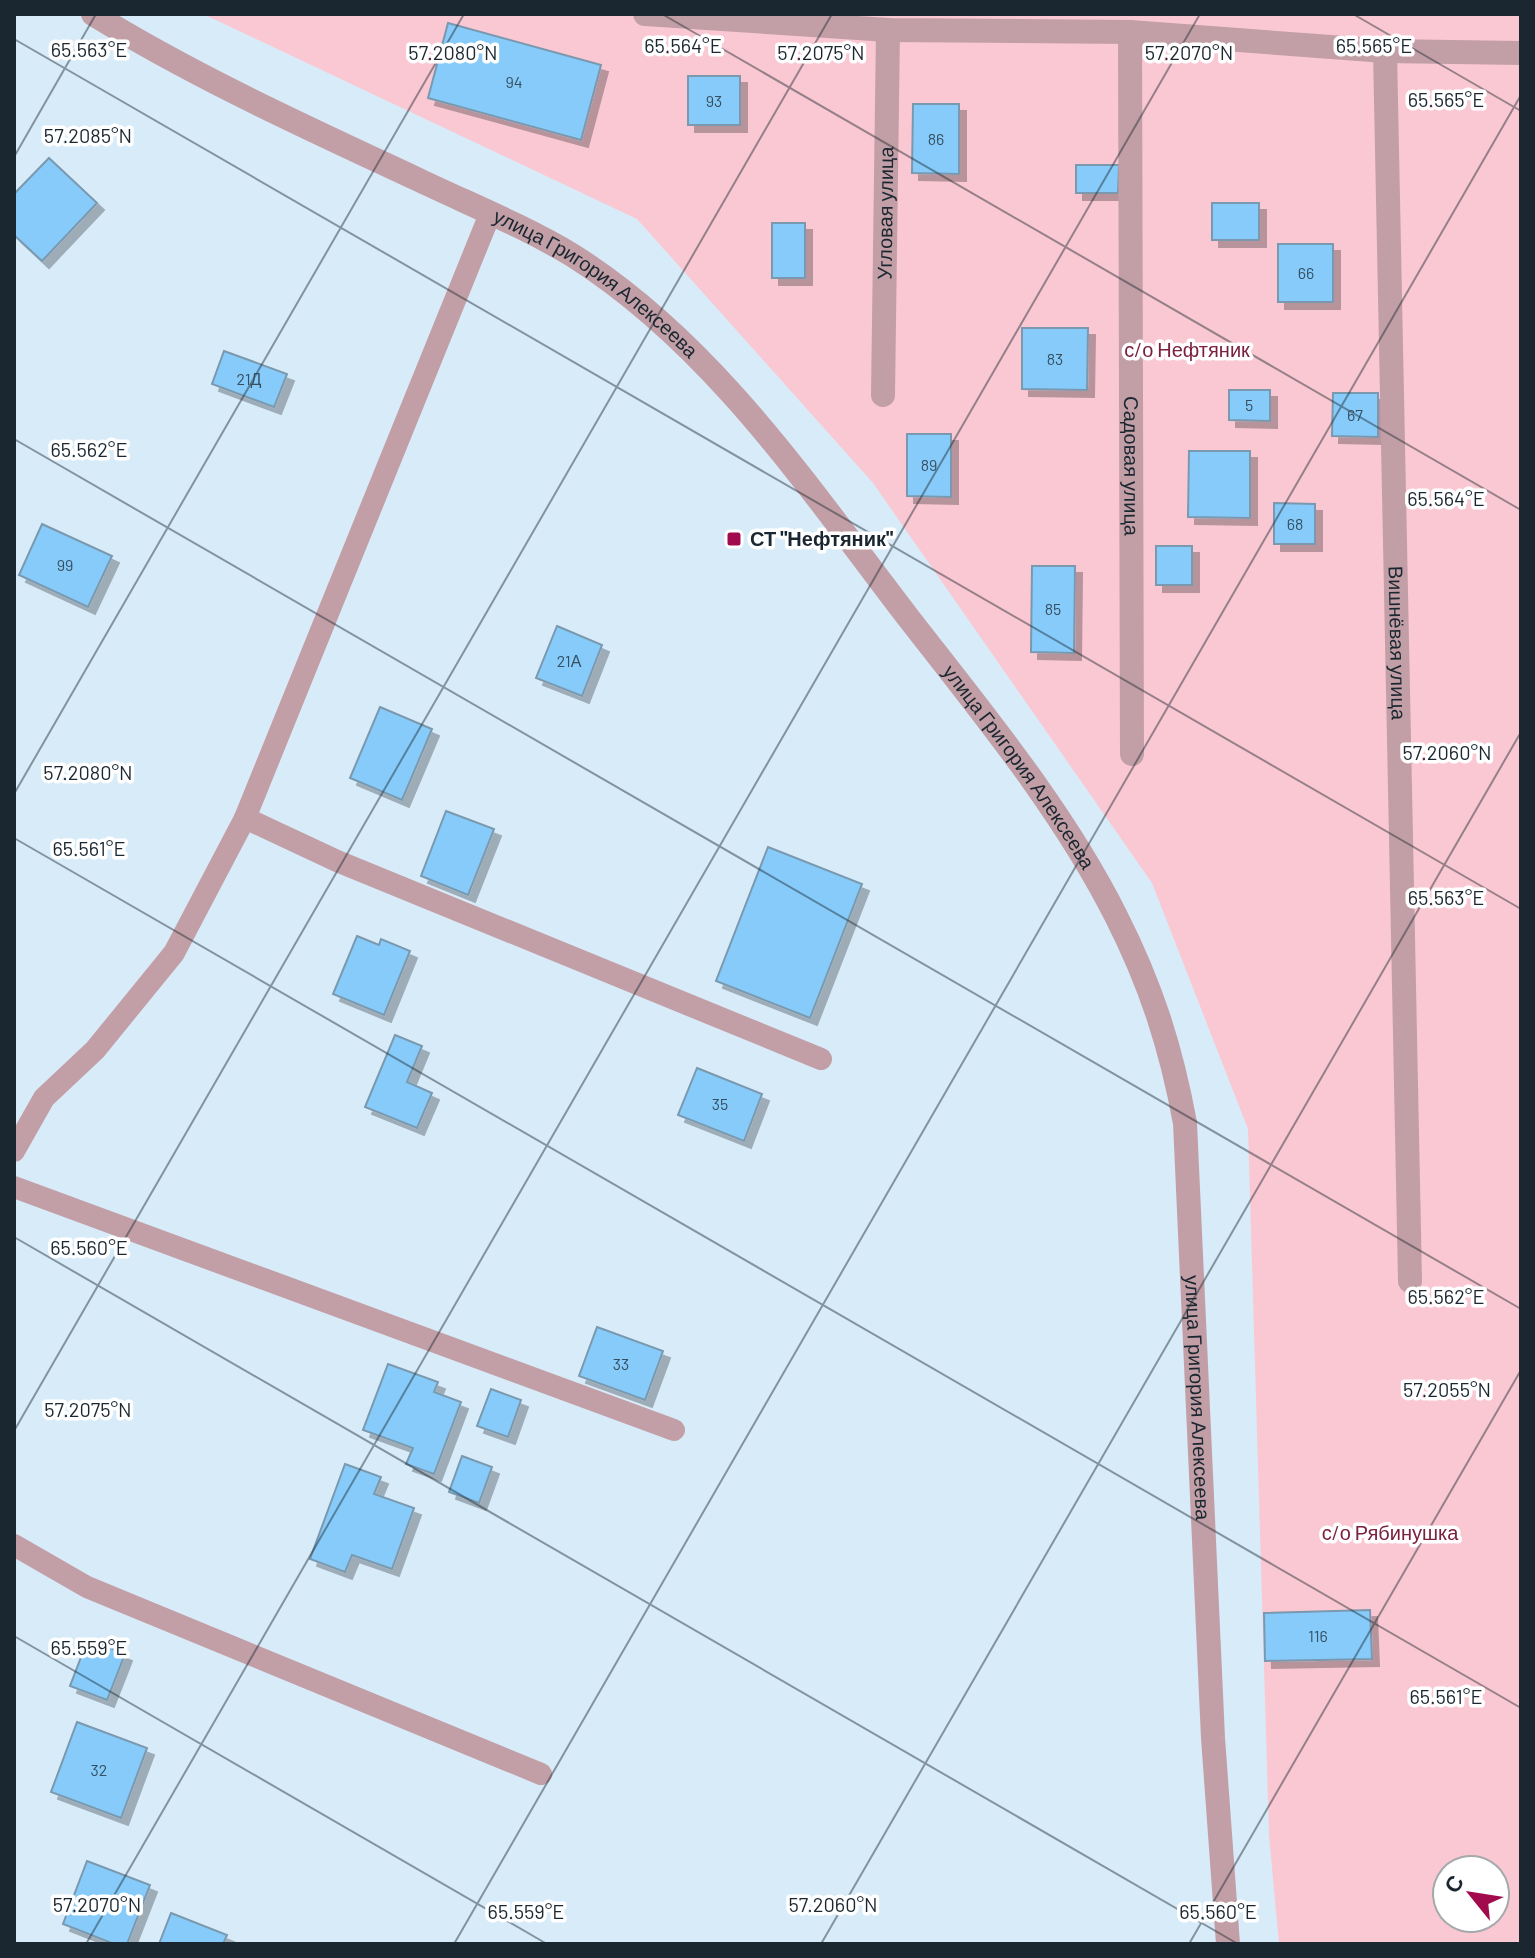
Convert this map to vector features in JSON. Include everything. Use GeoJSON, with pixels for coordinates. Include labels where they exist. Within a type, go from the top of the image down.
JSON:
{"type":"FeatureCollection","features":[{"type":"Feature","properties":{"kind":"street","name":"улица Григория Алексеева"},"geometry":{"type":"LineString","coordinates":[[93,14],[204,78],[570,254],[675,334],[752,418],[969,695],[1065,830],[1115,913],[1146,981],[1172,1052],[1185,1123],[1213,1738],[1228,1944]]}},
{"type":"Feature","properties":{"kind":"street"},"geometry":{"type":"LineString","coordinates":[[645,14],[888,30],[1130,32],[1385,51],[1521,53]]}},
{"type":"Feature","properties":{"kind":"street","name":"Угловая улица"},"geometry":{"type":"LineString","coordinates":[[883,395],[888,30]]}},
{"type":"Feature","properties":{"kind":"street","name":"Садовая улица"},"geometry":{"type":"LineString","coordinates":[[1130,32],[1132,754]]}},
{"type":"Feature","properties":{"kind":"street","name":"Вишнёвая улица"},"geometry":{"type":"LineString","coordinates":[[1385,51],[1410,1281]]}},
{"type":"Feature","properties":{"kind":"lane"},"geometry":{"type":"LineString","coordinates":[[14,1151],[44,1098],[95,1050],[174,953],[245,818],[490,214]]}},
{"type":"Feature","properties":{"kind":"lane"},"geometry":{"type":"LineString","coordinates":[[245,818],[337,861],[821,1059]]}},
{"type":"Feature","properties":{"kind":"lane"},"geometry":{"type":"LineString","coordinates":[[14,1187],[674,1430]]}},
{"type":"Feature","properties":{"kind":"lane"},"geometry":{"type":"LineString","coordinates":[[14,1545],[87,1587],[541,1774]]}},
{"type":"Feature","properties":{"kind":"green space","name":"с/о Нефтяник"},"geometry":{"type":"Polygon","coordinates":[[[203,14],[1521,14],[1521,1944],[1279,1944],[1269,1835],[1248,1129],[1152,883],[873,483],[637,219],[203,14]]]}},
{"type":"Feature","properties":{"kind":"building"},"geometry":{"type":"Polygon","coordinates":[[[448,23],[601,65],[581,140],[428,98],[448,23]]]}},
{"type":"Feature","properties":{"kind":"building"},"geometry":{"type":"Polygon","coordinates":[[[688,76],[740,76],[740,125],[688,125],[688,76]]]}},
{"type":"Feature","properties":{"kind":"building"},"geometry":{"type":"Polygon","coordinates":[[[913,104],[959,104],[959,174],[912,173],[913,104]]]}},
{"type":"Feature","properties":{"kind":"building"},"geometry":{"type":"Polygon","coordinates":[[[49,158],[97,203],[42,261],[14,235],[14,194],[49,158]]]}},
{"type":"Feature","properties":{"kind":"building"},"geometry":{"type":"Polygon","coordinates":[[[1076,165],[1119,165],[1118,193],[1076,193],[1076,165]]]}},
{"type":"Feature","properties":{"kind":"building"},"geometry":{"type":"Polygon","coordinates":[[[1212,203],[1259,203],[1259,240],[1212,240],[1212,203]]]}},
{"type":"Feature","properties":{"kind":"building"},"geometry":{"type":"Polygon","coordinates":[[[772,223],[805,223],[805,278],[772,278],[772,223]]]}},
{"type":"Feature","properties":{"kind":"building"},"geometry":{"type":"Polygon","coordinates":[[[1278,244],[1333,244],[1333,302],[1278,302],[1278,244]]]}},
{"type":"Feature","properties":{"kind":"building"},"geometry":{"type":"Polygon","coordinates":[[[1022,328],[1088,328],[1087,390],[1022,389],[1022,328]]]}},
{"type":"Feature","properties":{"kind":"building"},"geometry":{"type":"Polygon","coordinates":[[[224,351],[287,374],[274,407],[212,384],[224,351]]]}},
{"type":"Feature","properties":{"kind":"building"},"geometry":{"type":"Polygon","coordinates":[[[1229,390],[1270,390],[1270,421],[1229,420],[1229,390]]]}},
{"type":"Feature","properties":{"kind":"building"},"geometry":{"type":"Polygon","coordinates":[[[1333,393],[1378,393],[1378,437],[1332,436],[1333,393]]]}},
{"type":"Feature","properties":{"kind":"building"},"geometry":{"type":"Polygon","coordinates":[[[907,434],[951,434],[951,497],[907,496],[907,434]]]}},
{"type":"Feature","properties":{"kind":"building"},"geometry":{"type":"Polygon","coordinates":[[[1189,451],[1250,451],[1250,518],[1188,517],[1189,451]]]}},
{"type":"Feature","properties":{"kind":"building"},"geometry":{"type":"Polygon","coordinates":[[[1274,503],[1315,504],[1315,544],[1274,544],[1274,503]]]}},
{"type":"Feature","properties":{"kind":"building"},"geometry":{"type":"Polygon","coordinates":[[[42,524],[112,556],[88,607],[19,575],[42,524]]]}},
{"type":"Feature","properties":{"kind":"building"},"geometry":{"type":"Polygon","coordinates":[[[1156,546],[1192,546],[1192,585],[1156,585],[1156,546]]]}},
{"type":"Feature","properties":{"kind":"building"},"geometry":{"type":"Polygon","coordinates":[[[1032,566],[1075,566],[1074,653],[1031,652],[1032,566]]]}},
{"type":"Feature","properties":{"kind":"building"},"geometry":{"type":"Polygon","coordinates":[[[557,626],[602,645],[582,696],[536,678],[557,626]]]}},
{"type":"Feature","properties":{"kind":"building"},"geometry":{"type":"Polygon","coordinates":[[[380,707],[432,729],[402,800],[350,778],[380,707]]]}},
{"type":"Feature","properties":{"kind":"building"},"geometry":{"type":"Polygon","coordinates":[[[446,811],[494,829],[468,895],[421,876],[446,811]]]}},
{"type":"Feature","properties":{"kind":"building"},"geometry":{"type":"Polygon","coordinates":[[[768,847],[862,884],[810,1018],[716,981],[768,847]]]}},
{"type":"Feature","properties":{"kind":"building"},"geometry":{"type":"Polygon","coordinates":[[[357,936],[379,945],[381,939],[410,951],[384,1015],[333,994],[357,936]]]}},
{"type":"Feature","properties":{"kind":"building"},"geometry":{"type":"Polygon","coordinates":[[[395,1035],[422,1046],[407,1082],[432,1093],[417,1128],[365,1107],[395,1035]]]}},
{"type":"Feature","properties":{"kind":"building"},"geometry":{"type":"Polygon","coordinates":[[[697,1068],[762,1094],[744,1141],[678,1115],[697,1068]]]}},
{"type":"Feature","properties":{"kind":"building"},"geometry":{"type":"Polygon","coordinates":[[[597,1327],[663,1351],[645,1400],[579,1376],[597,1327]]]}},
{"type":"Feature","properties":{"kind":"building"},"geometry":{"type":"Polygon","coordinates":[[[388,1364],[438,1382],[434,1392],[461,1402],[434,1474],[406,1464],[413,1448],[363,1430],[388,1364]]]}},
{"type":"Feature","properties":{"kind":"building"},"geometry":{"type":"Polygon","coordinates":[[[491,1389],[521,1400],[508,1437],[477,1426],[491,1389]]]}},
{"type":"Feature","properties":{"kind":"building"},"geometry":{"type":"Polygon","coordinates":[[[462,1456],[492,1467],[479,1503],[449,1492],[462,1456]]]}},
{"type":"Feature","properties":{"kind":"building"},"geometry":{"type":"Polygon","coordinates":[[[345,1464],[381,1477],[374,1494],[414,1508],[392,1569],[352,1555],[345,1572],[310,1559],[345,1464]]]}},
{"type":"Feature","properties":{"kind":"building"},"geometry":{"type":"Polygon","coordinates":[[[1370,1610],[1372,1659],[1265,1661],[1264,1613],[1370,1610]]]}},
{"type":"Feature","properties":{"kind":"building"},"geometry":{"type":"Polygon","coordinates":[[[88,1639],[125,1654],[107,1700],[70,1686],[88,1639]]]}},
{"type":"Feature","properties":{"kind":"building"},"geometry":{"type":"Polygon","coordinates":[[[77,1722],[147,1748],[121,1818],[51,1792],[77,1722]]]}},
{"type":"Feature","properties":{"kind":"building"},"geometry":{"type":"Polygon","coordinates":[[[87,1861],[150,1885],[127,1944],[114,1944],[63,1924],[87,1861]]]}},
{"type":"Feature","properties":{"kind":"building"},"geometry":{"type":"Polygon","coordinates":[[[171,1913],[227,1935],[223,1944],[159,1944],[171,1913]]]}},
{"type":"Feature","properties":{"kind":"place","name":"СТ \"Нефтяник\""},"geometry":{"type":"Point","coordinates":[734,539]}},
{"type":"Feature","properties":{"kind":"park label","name":"с/о Рябинушка"},"geometry":{"type":"Point","coordinates":[1390,1533]}}]}
